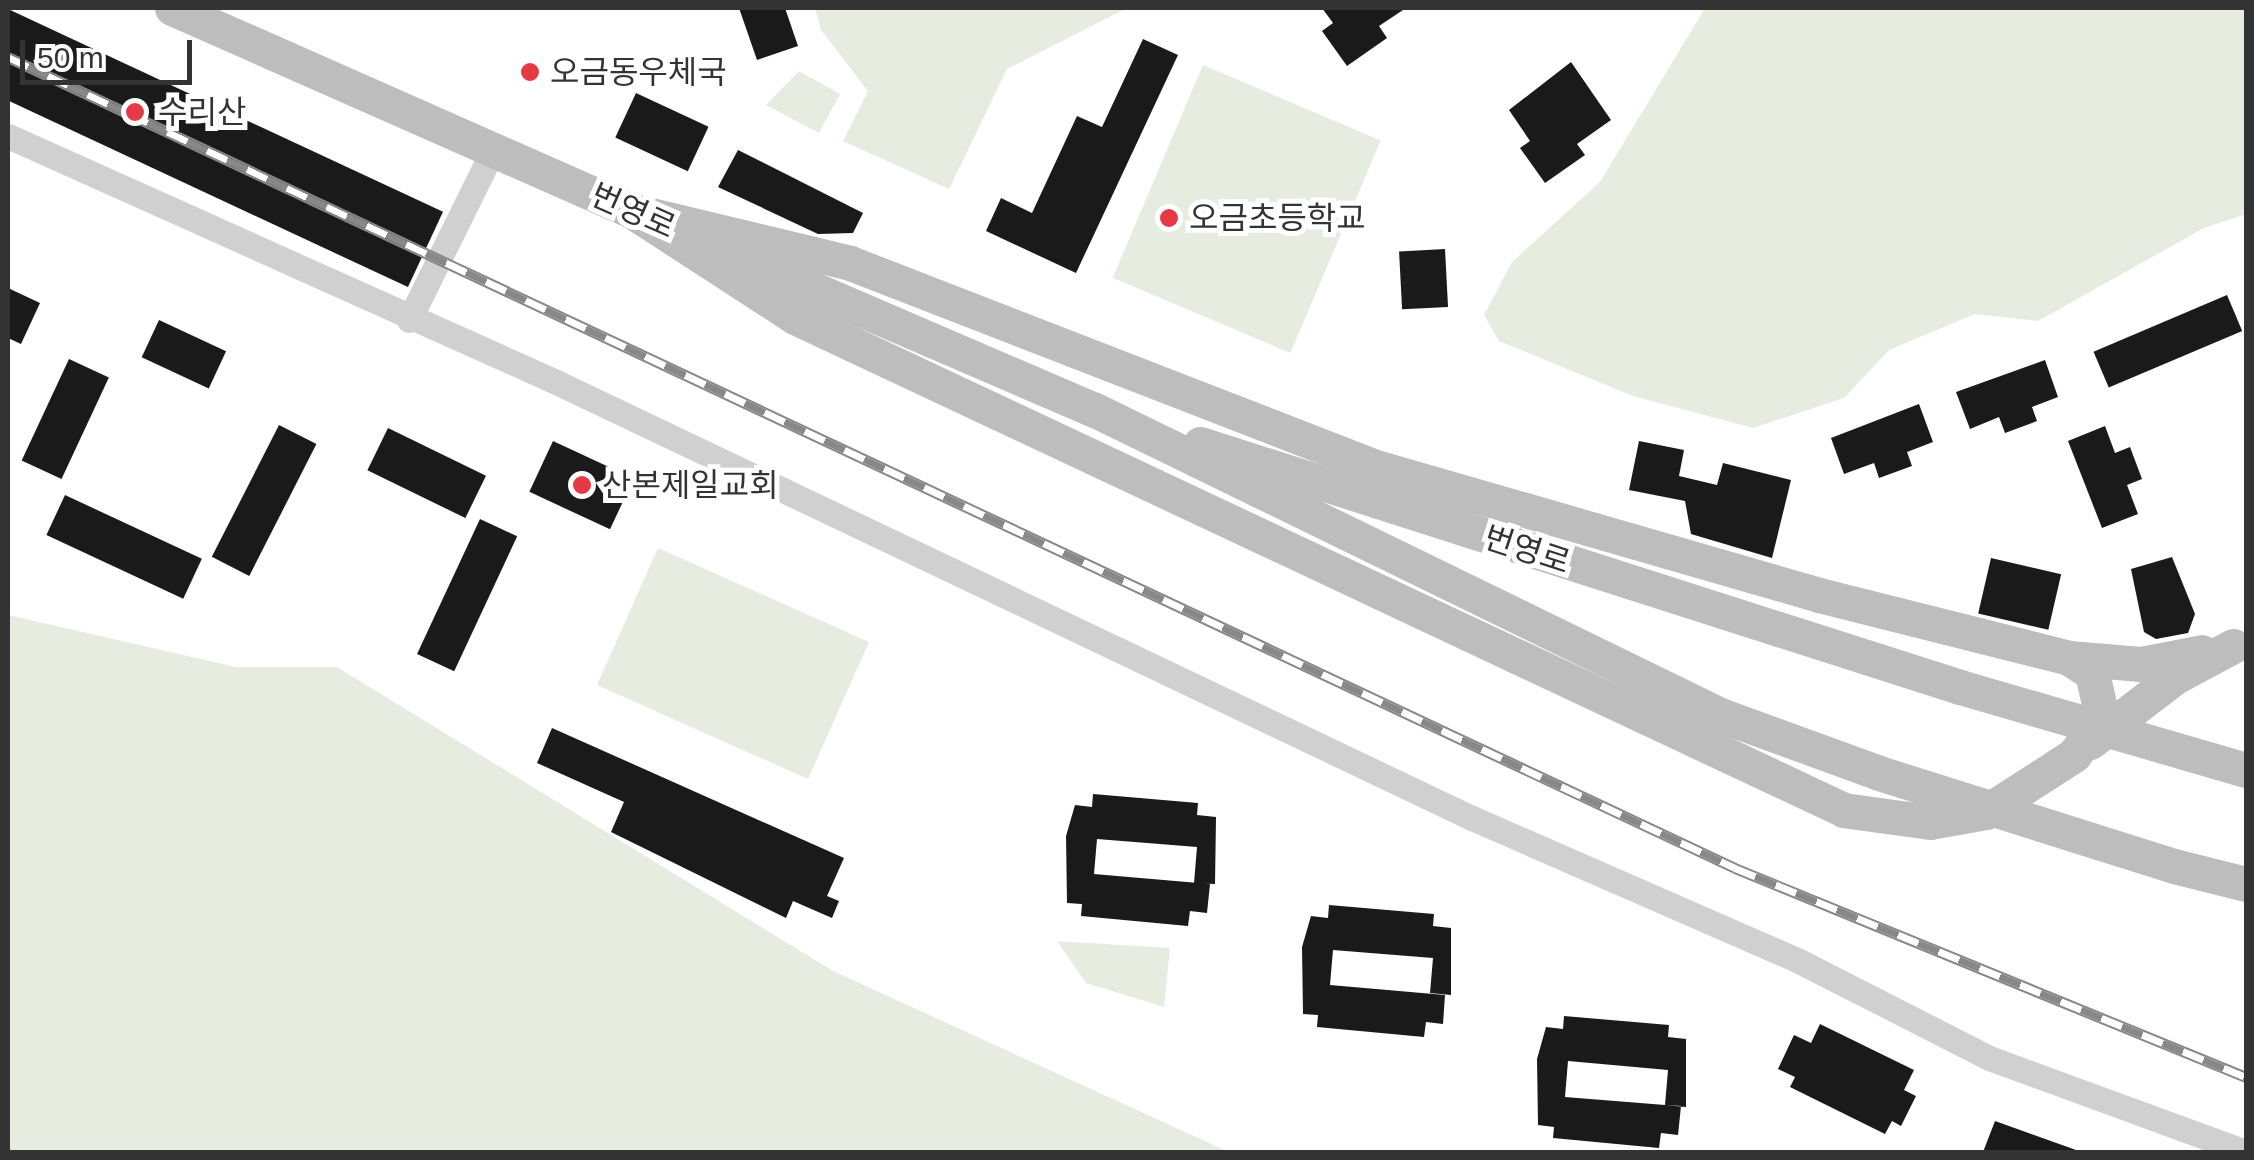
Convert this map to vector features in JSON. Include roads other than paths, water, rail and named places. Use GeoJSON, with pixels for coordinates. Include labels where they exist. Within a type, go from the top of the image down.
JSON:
{"type":"FeatureCollection","features":[{"type":"Feature","properties":{"kind":"street","name":"번영로"},"geometry":{"type":"LineString","coordinates":[[172,8],[1095,410],[1720,715],[1880,773],[2174,866],[2246,884]]}},
{"type":"Feature","properties":{"kind":"street"},"geometry":{"type":"LineString","coordinates":[[8,136],[409,320],[554,380],[1472,818],[1797,960],[1989,1058],[2246,1152]]}},
{"type":"Feature","properties":{"kind":"street"},"geometry":{"type":"LineString","coordinates":[[409,320],[494,148]]}},
{"type":"Feature","properties":{"kind":"street"},"geometry":{"type":"LineString","coordinates":[[630,210],[850,263],[1376,467],[1819,595],[2068,658],[2141,664],[2240,644]]}},
{"type":"Feature","properties":{"kind":"street"},"geometry":{"type":"LineString","coordinates":[[630,210],[795,318],[1844,810],[1930,822],[1986,812],[2074,755],[2175,677],[2240,644]]}},
{"type":"Feature","properties":{"kind":"street","name":"번영로"},"geometry":{"type":"LineString","coordinates":[[1095,410],[1960,687],[2246,770]]}},
{"type":"Feature","properties":{"kind":"street"},"geometry":{"type":"LineString","coordinates":[[2068,658],[2092,673],[2102,694],[2102,717],[2074,755]]}},
{"type":"Feature","properties":{"kind":"railway"},"geometry":{"type":"LineString","coordinates":[[8,57],[1735,868],[2246,1077]]}},
{"type":"Feature","properties":{"kind":"place","name":"오금동우체국"},"geometry":{"type":"Point","coordinates":[530,72]}},
{"type":"Feature","properties":{"kind":"place","name":"수리산"},"geometry":{"type":"Point","coordinates":[135,112]}},
{"type":"Feature","properties":{"kind":"place","name":"오금초등학교"},"geometry":{"type":"Point","coordinates":[1169,218]}},
{"type":"Feature","properties":{"kind":"place","name":"산본제일교회"},"geometry":{"type":"Point","coordinates":[582,485]}}]}
